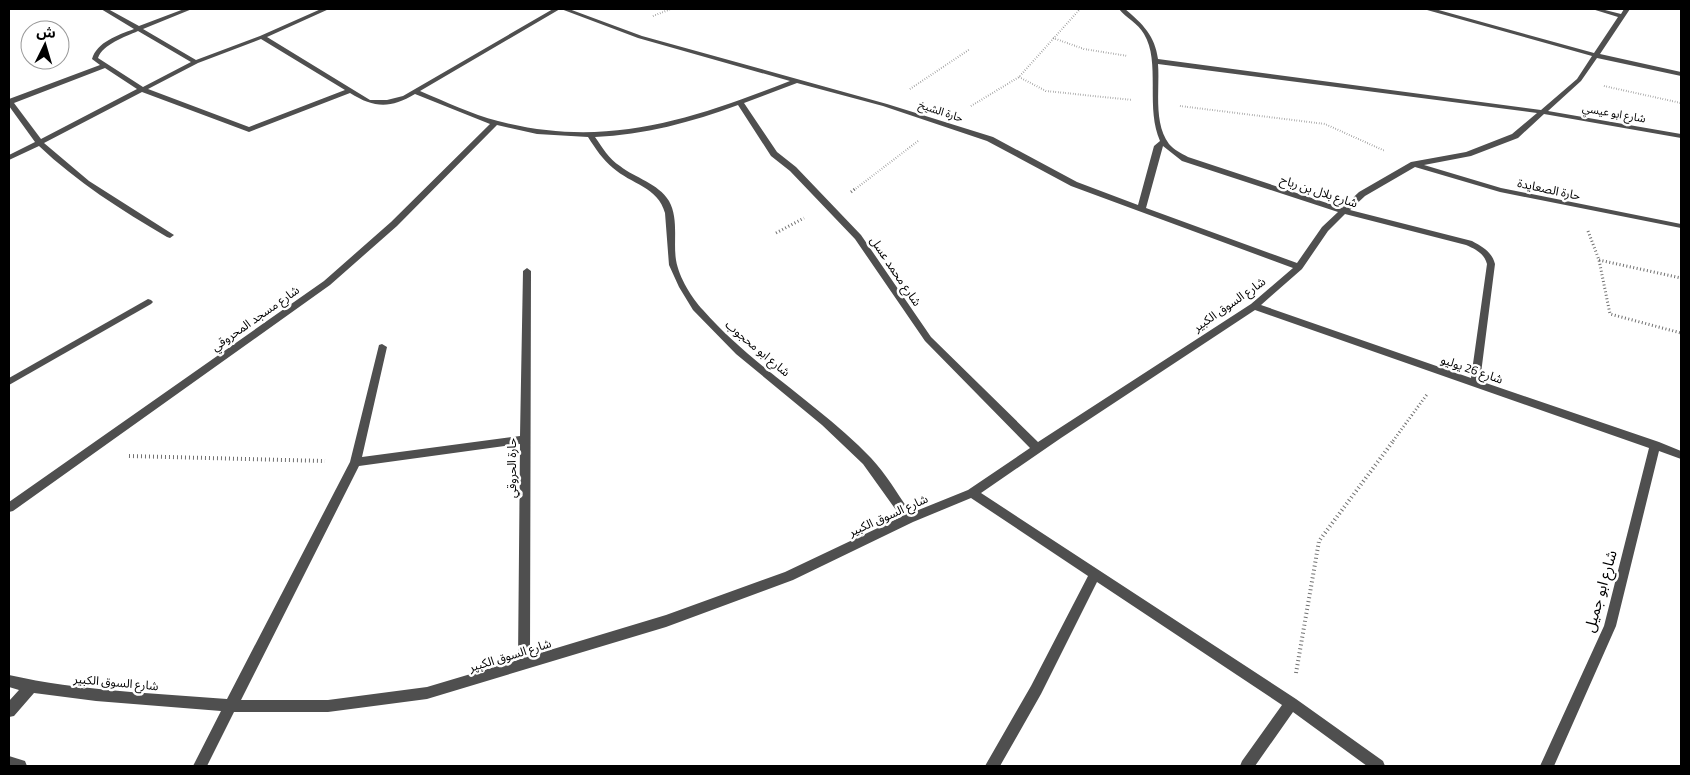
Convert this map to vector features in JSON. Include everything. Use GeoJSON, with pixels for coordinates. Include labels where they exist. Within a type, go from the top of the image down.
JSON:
{"type":"FeatureCollection","features":[{"type":"Feature","properties":{"kind":"street"},"geometry":{"type":"LineString","coordinates":[[104,9],[196,62]]}},
{"type":"Feature","properties":{"kind":"street"},"geometry":{"type":"LineString","coordinates":[[189,9],[139,29],[97,52],[95,59],[143,90],[249,130],[349,91]]}},
{"type":"Feature","properties":{"kind":"street"},"geometry":{"type":"LineString","coordinates":[[9,158],[196,62],[262,38],[326,9]]}},
{"type":"Feature","properties":{"kind":"street"},"geometry":{"type":"LineString","coordinates":[[262,38],[349,91],[376,103],[396,100],[414,91],[557,9]]}},
{"type":"Feature","properties":{"kind":"street","name":"حارة الشيخ"},"geometry":{"type":"LineString","coordinates":[[564,9],[640,37],[885,105],[990,139],[1074,184],[1299,267]]}},
{"type":"Feature","properties":{"kind":"street"},"geometry":{"type":"LineString","coordinates":[[1122,9],[1143,28],[1150,39],[1154,61],[1157,118],[1164,142],[1158,146],[1141,210]]}},
{"type":"Feature","properties":{"kind":"street"},"geometry":{"type":"LineString","coordinates":[[1429,9],[1440,10],[1595,56],[1681,74]]}},
{"type":"Feature","properties":{"kind":"street"},"geometry":{"type":"LineString","coordinates":[[1595,9],[1624,12]]}},
{"type":"Feature","properties":{"kind":"street","name":"شارع السوق الكبير"},"geometry":{"type":"LineString","coordinates":[[9,681],[96,696],[232,706],[328,706],[427,694],[666,622],[789,576],[909,519],[972,493],[1037,448],[1254,306],[1299,267],[1325,229],[1362,194],[1414,164],[1468,154],[1515,136],[1579,80],[1624,12]]}},
{"type":"Feature","properties":{"kind":"street","name":"شارع ابو عيسي"},"geometry":{"type":"LineString","coordinates":[[1154,61],[1543,112],[1681,136]]}},
{"type":"Feature","properties":{"kind":"street"},"geometry":{"type":"LineString","coordinates":[[104,66],[9,102],[40,143],[91,185],[170,235]]}},
{"type":"Feature","properties":{"kind":"street"},"geometry":{"type":"LineString","coordinates":[[414,91],[495,123],[556,135],[606,136],[661,128],[699,118],[798,80]]}},
{"type":"Feature","properties":{"kind":"street","name":"شارع محمد عسل"},"geometry":{"type":"LineString","coordinates":[[740,103],[774,154],[793,169],[858,237],[873,256],[928,338],[1037,448]]}},
{"type":"Feature","properties":{"kind":"street","name":"شارع مسجد المحروقي"},"geometry":{"type":"LineString","coordinates":[[9,508],[327,283],[394,224],[495,123]]}},
{"type":"Feature","properties":{"kind":"street","name":"شارع ابو محجوب"},"geometry":{"type":"LineString","coordinates":[[591,136],[603,156],[619,169],[645,182],[664,201],[672,238],[672,262],[680,281],[698,311],[728,342],[786,388],[868,462],[909,519]]}},
{"type":"Feature","properties":{"kind":"street","name":"شارع بلال بن رباح"},"geometry":{"type":"LineString","coordinates":[[1164,142],[1169,148],[1185,159],[1343,212],[1468,243],[1485,252],[1490,258],[1475,383]]}},
{"type":"Feature","properties":{"kind":"street","name":"حارة الصعايدة"},"geometry":{"type":"LineString","coordinates":[[1414,164],[1500,190],[1681,226]]}},
{"type":"Feature","properties":{"kind":"street","name":"حارة الحروقي"},"geometry":{"type":"LineString","coordinates":[[524,665],[527,271]]}},
{"type":"Feature","properties":{"kind":"street"},"geometry":{"type":"LineString","coordinates":[[9,382],[148,302]]}},
{"type":"Feature","properties":{"kind":"street","name":"شارع 26 يوليو"},"geometry":{"type":"LineString","coordinates":[[1254,306],[1681,455]]}},
{"type":"Feature","properties":{"kind":"street"},"geometry":{"type":"LineString","coordinates":[[200,766],[356,462],[382,347]]}},
{"type":"Feature","properties":{"kind":"street"},"geometry":{"type":"LineString","coordinates":[[356,462],[525,439]]}},
{"type":"Feature","properties":{"kind":"street","name":"شارع ابو جميل"},"geometry":{"type":"LineString","coordinates":[[1547,766],[1610,626],[1655,446]]}},
{"type":"Feature","properties":{"kind":"street"},"geometry":{"type":"LineString","coordinates":[[972,493],[1291,704],[1378,766]]}},
{"type":"Feature","properties":{"kind":"street"},"geometry":{"type":"LineString","coordinates":[[992,766],[1036,690],[1094,574]]}},
{"type":"Feature","properties":{"kind":"street"},"geometry":{"type":"LineString","coordinates":[[9,711],[31,686]]}},
{"type":"Feature","properties":{"kind":"street"},"geometry":{"type":"LineString","coordinates":[[1247,766],[1291,704]]}},
{"type":"Feature","properties":{"kind":"street"},"geometry":{"type":"LineString","coordinates":[[9,763],[20,766]]}},
{"type":"Feature","properties":{"kind":"path"},"geometry":{"type":"LineString","coordinates":[[828,206],[855,189],[942,123],[1019,77],[1080,9]]}},
{"type":"Feature","properties":{"kind":"path"},"geometry":{"type":"LineString","coordinates":[[1053,38],[1084,49],[1154,61]]}},
{"type":"Feature","properties":{"kind":"path"},"geometry":{"type":"LineString","coordinates":[[885,105],[970,49]]}},
{"type":"Feature","properties":{"kind":"path"},"geometry":{"type":"LineString","coordinates":[[1019,77],[1046,91],[1325,124],[1414,164]]}},
{"type":"Feature","properties":{"kind":"path"},"geometry":{"type":"LineString","coordinates":[[1579,80],[1681,104]]}},
{"type":"Feature","properties":{"kind":"path"},"geometry":{"type":"LineString","coordinates":[[1681,278],[1599,260],[1610,314],[1681,332]]}},
{"type":"Feature","properties":{"kind":"path"},"geometry":{"type":"LineString","coordinates":[[1291,704],[1319,541],[1444,372]]}},
{"type":"Feature","properties":{"kind":"path"},"geometry":{"type":"LineString","coordinates":[[84,455],[356,462]]}}]}
